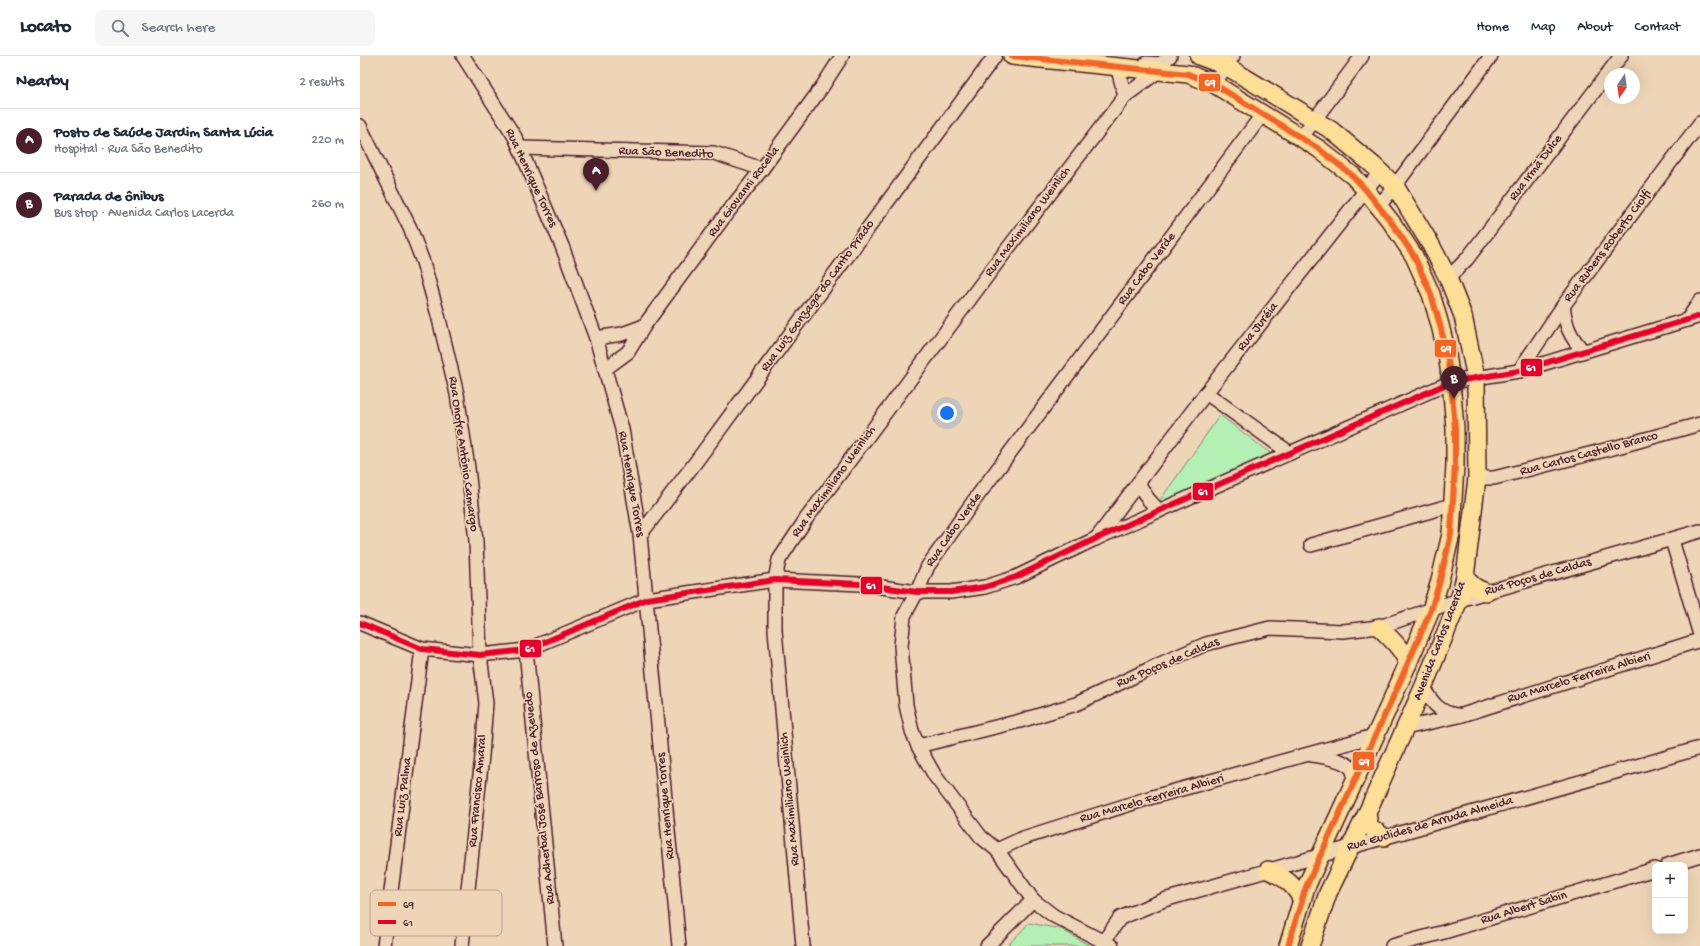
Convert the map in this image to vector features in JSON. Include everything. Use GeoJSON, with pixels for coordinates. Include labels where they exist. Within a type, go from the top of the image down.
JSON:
{"type":"FeatureCollection","features":[{"type":"Feature","properties":{"kind":"main road","name":"Avenida Carlos Lacerda"},"geometry":{"type":"LineString","coordinates":[[1012,56],[1160,70],[1188,74],[1214,84],[1319,149],[1353,176],[1379,206],[1414,256],[1431,294],[1447,354],[1455,428],[1455,465],[1451,534],[1448,552],[1431,610],[1408,664],[1306,887],[1288,946]]}},
{"type":"Feature","properties":{"kind":"main road","name":"Avenida Carlos Lacerda"},"geometry":{"type":"LineString","coordinates":[[1202,56],[1230,61],[1331,130],[1395,186],[1431,246],[1448,278],[1463,316],[1476,378],[1477,478],[1465,576],[1459,600],[1423,688],[1352,846],[1328,893],[1310,946]]}},
{"type":"Feature","properties":{"kind":"main road"},"geometry":{"type":"LineString","coordinates":[[1465,576],[1477,589],[1486,592]]}},
{"type":"Feature","properties":{"kind":"main road"},"geometry":{"type":"LineString","coordinates":[[1379,627],[1406,656],[1408,664]]}},
{"type":"Feature","properties":{"kind":"main road"},"geometry":{"type":"LineString","coordinates":[[1367,813],[1369,826],[1384,837]]}},
{"type":"Feature","properties":{"kind":"main road"},"geometry":{"type":"LineString","coordinates":[[1268,870],[1290,882],[1298,891],[1302,900]]}},
{"type":"Feature","properties":{"kind":"street","name":"Rua Henrique Torres"},"geometry":{"type":"LineString","coordinates":[[462,56],[515,137],[520,148],[562,246],[596,338],[622,429],[640,535],[679,946]]}},
{"type":"Feature","properties":{"kind":"street","name":"Rua Giovanni Rocella"},"geometry":{"type":"LineString","coordinates":[[605,370],[628,352],[644,326],[724,216],[762,169],[822,88],[842,56]]}},
{"type":"Feature","properties":{"kind":"street","name":"Rua Luiz Gonzaga do Canto Prado"},"geometry":{"type":"LineString","coordinates":[[640,535],[695,463],[995,56]]}},
{"type":"Feature","properties":{"kind":"street"},"geometry":{"type":"LineString","coordinates":[[1075,62],[1087,58],[1160,64],[1170,56]]}},
{"type":"Feature","properties":{"kind":"street"},"geometry":{"type":"LineString","coordinates":[[1300,138],[1362,56]]}},
{"type":"Feature","properties":{"kind":"street"},"geometry":{"type":"LineString","coordinates":[[1379,206],[1491,56]]}},
{"type":"Feature","properties":{"kind":"street","name":"Rua Irmã Dulce"},"geometry":{"type":"LineString","coordinates":[[1448,278],[1467,259],[1621,56]]}},
{"type":"Feature","properties":{"kind":"street"},"geometry":{"type":"LineString","coordinates":[[1214,84],[1230,61]]}},
{"type":"Feature","properties":{"kind":"street"},"geometry":{"type":"LineString","coordinates":[[1117,66],[1125,96]]}},
{"type":"Feature","properties":{"kind":"street","name":"Rua Maximiliano Weinlich"},"geometry":{"type":"LineString","coordinates":[[802,946],[775,630],[775,580],[779,560],[806,519],[999,260],[1125,96],[1160,70]]}},
{"type":"Feature","properties":{"kind":"street","name":"Rua Cabo Verde"},"geometry":{"type":"LineString","coordinates":[[1108,943],[1054,916],[1033,900],[997,850],[980,837],[935,776],[918,746],[912,731],[906,705],[901,646],[904,616],[917,592],[928,566],[973,502],[1262,115]]}},
{"type":"Feature","properties":{"kind":"street","name":"Rua Rubens Roberto Ciolfi"},"geometry":{"type":"LineString","coordinates":[[1519,371],[1563,306],[1700,123]]}},
{"type":"Feature","properties":{"kind":"street","name":"Rua Onofre Antônio Camargo"},"geometry":{"type":"LineString","coordinates":[[360,126],[407,222],[423,262],[438,315],[457,394],[468,468],[476,541],[480,655]]}},
{"type":"Feature","properties":{"kind":"street","name":"Rua São Benedito"},"geometry":{"type":"LineString","coordinates":[[520,148],[714,153],[762,169]]}},
{"type":"Feature","properties":{"kind":"street","name":"Rua Juréia"},"geometry":{"type":"LineString","coordinates":[[1096,540],[1206,393],[1365,189],[1380,172]]}},
{"type":"Feature","properties":{"kind":"street"},"geometry":{"type":"LineString","coordinates":[[360,622],[422,649],[480,655],[526,650],[647,599],[775,580],[860,584],[917,592],[951,592],[985,587],[1016,577],[1159,511],[1451,382],[1519,371],[1694,317],[1700,300]]}},
{"type":"Feature","properties":{"kind":"street"},"geometry":{"type":"LineString","coordinates":[[1563,306],[1566,324],[1571,337],[1583,351]]}},
{"type":"Feature","properties":{"kind":"street"},"geometry":{"type":"LineString","coordinates":[[596,338],[622,334],[644,326]]}},
{"type":"Feature","properties":{"kind":"street"},"geometry":{"type":"LineString","coordinates":[[1206,393],[1290,453]]}},
{"type":"Feature","properties":{"kind":"street","name":"Rua Carlos Castello Branco"},"geometry":{"type":"LineString","coordinates":[[1477,478],[1494,478],[1618,447],[1700,424]]}},
{"type":"Feature","properties":{"kind":"street"},"geometry":{"type":"LineString","coordinates":[[1138,483],[1148,499],[1159,511]]}},
{"type":"Feature","properties":{"kind":"street"},"geometry":{"type":"LineString","coordinates":[[1311,545],[1452,504]]}},
{"type":"Feature","properties":{"kind":"street","name":"Rua Poços de Caldas"},"geometry":{"type":"LineString","coordinates":[[918,746],[1020,722],[1076,704],[1160,664],[1200,647],[1244,634],[1270,628],[1343,631],[1379,627],[1459,600],[1700,531]]}},
{"type":"Feature","properties":{"kind":"street"},"geometry":{"type":"LineString","coordinates":[[1672,540],[1700,635]]}},
{"type":"Feature","properties":{"kind":"street","name":"Rua Marcelo Ferreira Albieri"},"geometry":{"type":"LineString","coordinates":[[1405,728],[1459,716],[1700,640]]}},
{"type":"Feature","properties":{"kind":"street","name":"Rua Luiz Palma"},"geometry":{"type":"LineString","coordinates":[[391,890],[422,649]]}},
{"type":"Feature","properties":{"kind":"street","name":"Rua Adherbal José Barroso de Azevedo"},"geometry":{"type":"LineString","coordinates":[[526,650],[555,946]]}},
{"type":"Feature","properties":{"kind":"street","name":"Rua Francisco Amaral"},"geometry":{"type":"LineString","coordinates":[[469,890],[486,703],[480,655]]}},
{"type":"Feature","properties":{"kind":"street"},"geometry":{"type":"LineString","coordinates":[[1423,688],[1440,710],[1448,714],[1459,716]]}},
{"type":"Feature","properties":{"kind":"street","name":"Rua Marcelo Ferreira Albieri"},"geometry":{"type":"LineString","coordinates":[[997,850],[1023,838],[1149,798],[1374,736]]}},
{"type":"Feature","properties":{"kind":"street","name":"Rua Euclides de Arruda Almeida"},"geometry":{"type":"LineString","coordinates":[[1108,943],[1120,918],[1164,900],[1700,748]]}},
{"type":"Feature","properties":{"kind":"street","name":"Rua Marcelo Ferreira Albieri"},"geometry":{"type":"LineString","coordinates":[[1308,754],[1328,758],[1344,764],[1351,768],[1354,772],[1354,780]]}},
{"type":"Feature","properties":{"kind":"street"},"geometry":{"type":"LineString","coordinates":[[1678,862],[1700,855]]}},
{"type":"Feature","properties":{"kind":"street","name":"Rua Albert Sabin"},"geometry":{"type":"LineString","coordinates":[[1392,946],[1652,870]]}},
{"type":"Feature","properties":{"kind":"street"},"geometry":{"type":"LineString","coordinates":[[987,946],[1033,900]]}},
{"type":"Feature","properties":{"kind":"street","name":"Rua Luiz Palma"},"geometry":{"type":"LineString","coordinates":[[384,946],[385,936]]}},
{"type":"Feature","properties":{"kind":"street","name":"Rua Francisco Amaral"},"geometry":{"type":"LineString","coordinates":[[462,946],[464,936]]}},
{"type":"Feature","properties":{"kind":"street","name":"Rua Francisco Amaral"},"geometry":{"type":"LineString","coordinates":[[467,936],[469,946]]}},
{"type":"Feature","properties":{"kind":"green space"},"geometry":{"type":"Polygon","coordinates":[[[1220,415],[1274,456],[1154,509],[1220,415]]]}},
{"type":"Feature","properties":{"kind":"green space"},"geometry":{"type":"Polygon","coordinates":[[[1029,923],[1061,929],[1090,946],[1007,946],[1029,923]]]}},
{"type":"Feature","properties":{"kind":"transit line","name":"69"},"geometry":{"type":"LineString","coordinates":[[1012,56],[1188,74],[1214,84],[1319,149],[1353,176],[1392,223],[1414,256],[1431,294],[1447,354],[1455,428],[1455,465],[1451,534],[1431,610],[1306,887],[1288,946]]}},
{"type":"Feature","properties":{"kind":"transit line","name":"61"},"geometry":{"type":"LineString","coordinates":[[360,623],[422,649],[480,655],[526,650],[647,599],[775,580],[860,584],[917,592],[951,592],[985,587],[1016,577],[1095,539],[1451,382],[1519,371],[1700,316]]}},
{"type":"Feature","properties":{"kind":"place","name":"Posto de Saúde Jardim Santa Lúcia"},"geometry":{"type":"Point","coordinates":[596,191]}},
{"type":"Feature","properties":{"kind":"place","name":"Parada de ônibus"},"geometry":{"type":"Point","coordinates":[1454,399]}}]}
